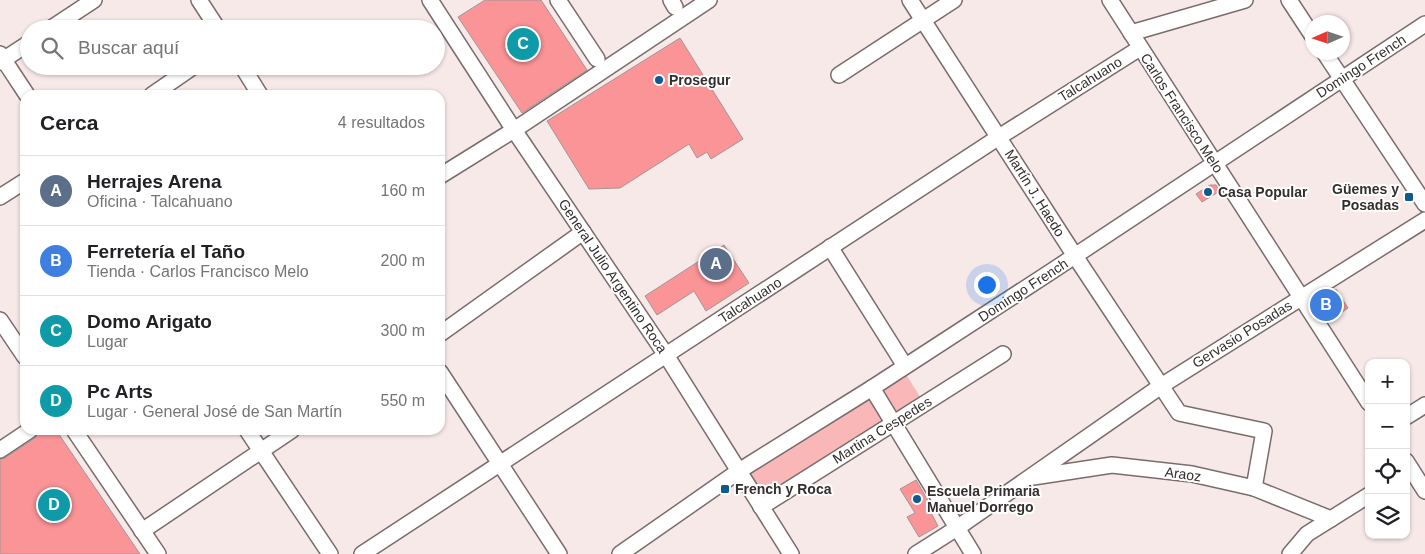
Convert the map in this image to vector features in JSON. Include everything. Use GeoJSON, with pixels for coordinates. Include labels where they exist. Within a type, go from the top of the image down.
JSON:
{"type":"FeatureCollection","features":[{"type":"Feature","properties":{"kind":"street"},"geometry":{"type":"LineString","coordinates":[[64,20],[94,0]]}},
{"type":"Feature","properties":{"kind":"street"},"geometry":{"type":"LineString","coordinates":[[199,0],[212,20]]}},
{"type":"Feature","properties":{"kind":"street","name":"General Julio Argentino Roca"},"geometry":{"type":"LineString","coordinates":[[430,0],[443,20]]}},
{"type":"Feature","properties":{"kind":"street"},"geometry":{"type":"LineString","coordinates":[[445,173],[514,130],[709,0]]}},
{"type":"Feature","properties":{"kind":"street","name":"Martín J. Haedo"},"geometry":{"type":"LineString","coordinates":[[910,0],[1160,386]]}},
{"type":"Feature","properties":{"kind":"street"},"geometry":{"type":"LineString","coordinates":[[839,75],[954,0]]}},
{"type":"Feature","properties":{"kind":"street","name":"Carlos Francisco Melo"},"geometry":{"type":"LineString","coordinates":[[1110,0],[1365,397]]}},
{"type":"Feature","properties":{"kind":"street"},"geometry":{"type":"LineString","coordinates":[[1131,33],[1245,0]]}},
{"type":"Feature","properties":{"kind":"street"},"geometry":{"type":"LineString","coordinates":[[1289,0],[1305,24]]}},
{"type":"Feature","properties":{"kind":"street"},"geometry":{"type":"LineString","coordinates":[[562,2],[597,59]]}},
{"type":"Feature","properties":{"kind":"street","name":"General Julio Argentino Roca"},"geometry":{"type":"LineString","coordinates":[[445,23],[514,130],[666,355],[791,554]]}},
{"type":"Feature","properties":{"kind":"street","name":"Domingo French"},"geometry":{"type":"LineString","coordinates":[[620,554],[739,471],[872,388],[1075,256],[1425,24]]}},
{"type":"Feature","properties":{"kind":"street"},"geometry":{"type":"LineString","coordinates":[[20,48],[1,59],[23,90]]}},
{"type":"Feature","properties":{"kind":"street","name":"Talcahuano"},"geometry":{"type":"LineString","coordinates":[[362,554],[999,137],[1140,48]]}},
{"type":"Feature","properties":{"kind":"street"},"geometry":{"type":"LineString","coordinates":[[1329,60],[1425,204]]}},
{"type":"Feature","properties":{"kind":"street"},"geometry":{"type":"LineString","coordinates":[[159,90],[181,75]]}},
{"type":"Feature","properties":{"kind":"street"},"geometry":{"type":"LineString","coordinates":[[248,75],[257,90]]}},
{"type":"Feature","properties":{"kind":"street"},"geometry":{"type":"LineString","coordinates":[[0,197],[20,184]]}},
{"type":"Feature","properties":{"kind":"street","name":"Gervasio Posadas"},"geometry":{"type":"LineString","coordinates":[[916,554],[957,528],[1160,386],[1425,220]]}},
{"type":"Feature","properties":{"kind":"street"},"geometry":{"type":"LineString","coordinates":[[445,330],[584,232]]}},
{"type":"Feature","properties":{"kind":"street"},"geometry":{"type":"LineString","coordinates":[[830,247],[905,366]]}},
{"type":"Feature","properties":{"kind":"street"},"geometry":{"type":"LineString","coordinates":[[0,320],[20,350]]}},
{"type":"Feature","properties":{"kind":"street","name":"Martina Cespedes"},"geometry":{"type":"LineString","coordinates":[[761,507],[1002,354]]}},
{"type":"Feature","properties":{"kind":"street"},"geometry":{"type":"LineString","coordinates":[[445,379],[559,554]]}},
{"type":"Feature","properties":{"kind":"street"},"geometry":{"type":"LineString","coordinates":[[1160,386],[1179,413],[1264,432],[1254,488]]}},
{"type":"Feature","properties":{"kind":"street"},"geometry":{"type":"LineString","coordinates":[[872,388],[973,554]]}},
{"type":"Feature","properties":{"kind":"street"},"geometry":{"type":"LineString","coordinates":[[1410,414],[1425,405]]}},
{"type":"Feature","properties":{"kind":"street"},"geometry":{"type":"LineString","coordinates":[[0,450],[22,435]]}},
{"type":"Feature","properties":{"kind":"street"},"geometry":{"type":"LineString","coordinates":[[77,435],[158,554]]}},
{"type":"Feature","properties":{"kind":"street"},"geometry":{"type":"LineString","coordinates":[[250,435],[330,554]]}},
{"type":"Feature","properties":{"kind":"street"},"geometry":{"type":"LineString","coordinates":[[142,531],[284,435]]}},
{"type":"Feature","properties":{"kind":"street","name":"Araoz"},"geometry":{"type":"LineString","coordinates":[[1029,477],[1112,465],[1192,474],[1254,488],[1331,519]]}},
{"type":"Feature","properties":{"kind":"street"},"geometry":{"type":"LineString","coordinates":[[1410,470],[1425,491]]}},
{"type":"Feature","properties":{"kind":"street"},"geometry":{"type":"LineString","coordinates":[[1290,554],[1307,534],[1365,498]]}},
{"type":"Feature","properties":{"kind":"shaded area"},"geometry":{"type":"Polygon","coordinates":[[[904,371],[922,400],[898,416],[879,388],[904,371]]]}},
{"type":"Feature","properties":{"kind":"shaded area"},"geometry":{"type":"Polygon","coordinates":[[[868,395],[887,420],[769,499],[765,496],[751,474],[751,470],[868,395]]]}},
{"type":"Feature","properties":{"kind":"building"},"geometry":{"type":"Polygon","coordinates":[[[485,0],[541,0],[587,70],[522,113],[458,17],[485,0]]]}},
{"type":"Feature","properties":{"kind":"building","name":"Prosegur"},"geometry":{"type":"Polygon","coordinates":[[[680,38],[743,139],[711,159],[707,152],[697,158],[689,144],[620,188],[589,189],[547,121],[680,38]]]}},
{"type":"Feature","properties":{"kind":"building","name":"Casa Popular"},"geometry":{"type":"Polygon","coordinates":[[[1210,185],[1216,185],[1220,191],[1202,202],[1196,194],[1210,185]]]}},
{"type":"Feature","properties":{"kind":"building"},"geometry":{"type":"Polygon","coordinates":[[[724,245],[749,283],[706,311],[694,291],[657,315],[645,296],[724,245]]]}},
{"type":"Feature","properties":{"kind":"building"},"geometry":{"type":"Polygon","coordinates":[[[1336,289],[1348,308],[1329,321],[1319,307],[1321,299],[1336,289]]]}},
{"type":"Feature","properties":{"kind":"building"},"geometry":{"type":"Polygon","coordinates":[[[36,435],[59,435],[140,554],[0,554],[0,459],[5,458],[35,438],[36,435]]]}},
{"type":"Feature","properties":{"kind":"building","name":"Escuela Primaria Manuel Dorrego"},"geometry":{"type":"Polygon","coordinates":[[[916,480],[933,509],[930,511],[938,526],[919,537],[907,517],[915,513],[900,489],[916,480]]]}},
{"type":"Feature","properties":{"kind":"place","name":"Domo Arigato"},"geometry":{"type":"Point","coordinates":[523,44]}},
{"type":"Feature","properties":{"kind":"place","name":"Prosegur"},"geometry":{"type":"Point","coordinates":[659,80]}},
{"type":"Feature","properties":{"kind":"place","name":"Casa Popular"},"geometry":{"type":"Point","coordinates":[1208,192]}},
{"type":"Feature","properties":{"kind":"place","name":"Güemes y Posadas"},"geometry":{"type":"Point","coordinates":[1409,197]}},
{"type":"Feature","properties":{"kind":"place","name":"Herrajes Arena"},"geometry":{"type":"Point","coordinates":[716,264]}},
{"type":"Feature","properties":{"kind":"place","name":"Ferretería el Taño"},"geometry":{"type":"Point","coordinates":[1326,305]}},
{"type":"Feature","properties":{"kind":"place","name":"French y Roca"},"geometry":{"type":"Point","coordinates":[725,489]}},
{"type":"Feature","properties":{"kind":"place","name":"Escuela Primaria Manuel Dorrego"},"geometry":{"type":"Point","coordinates":[917,499]}},
{"type":"Feature","properties":{"kind":"place","name":"Pc Arts"},"geometry":{"type":"Point","coordinates":[54,505]}}]}
